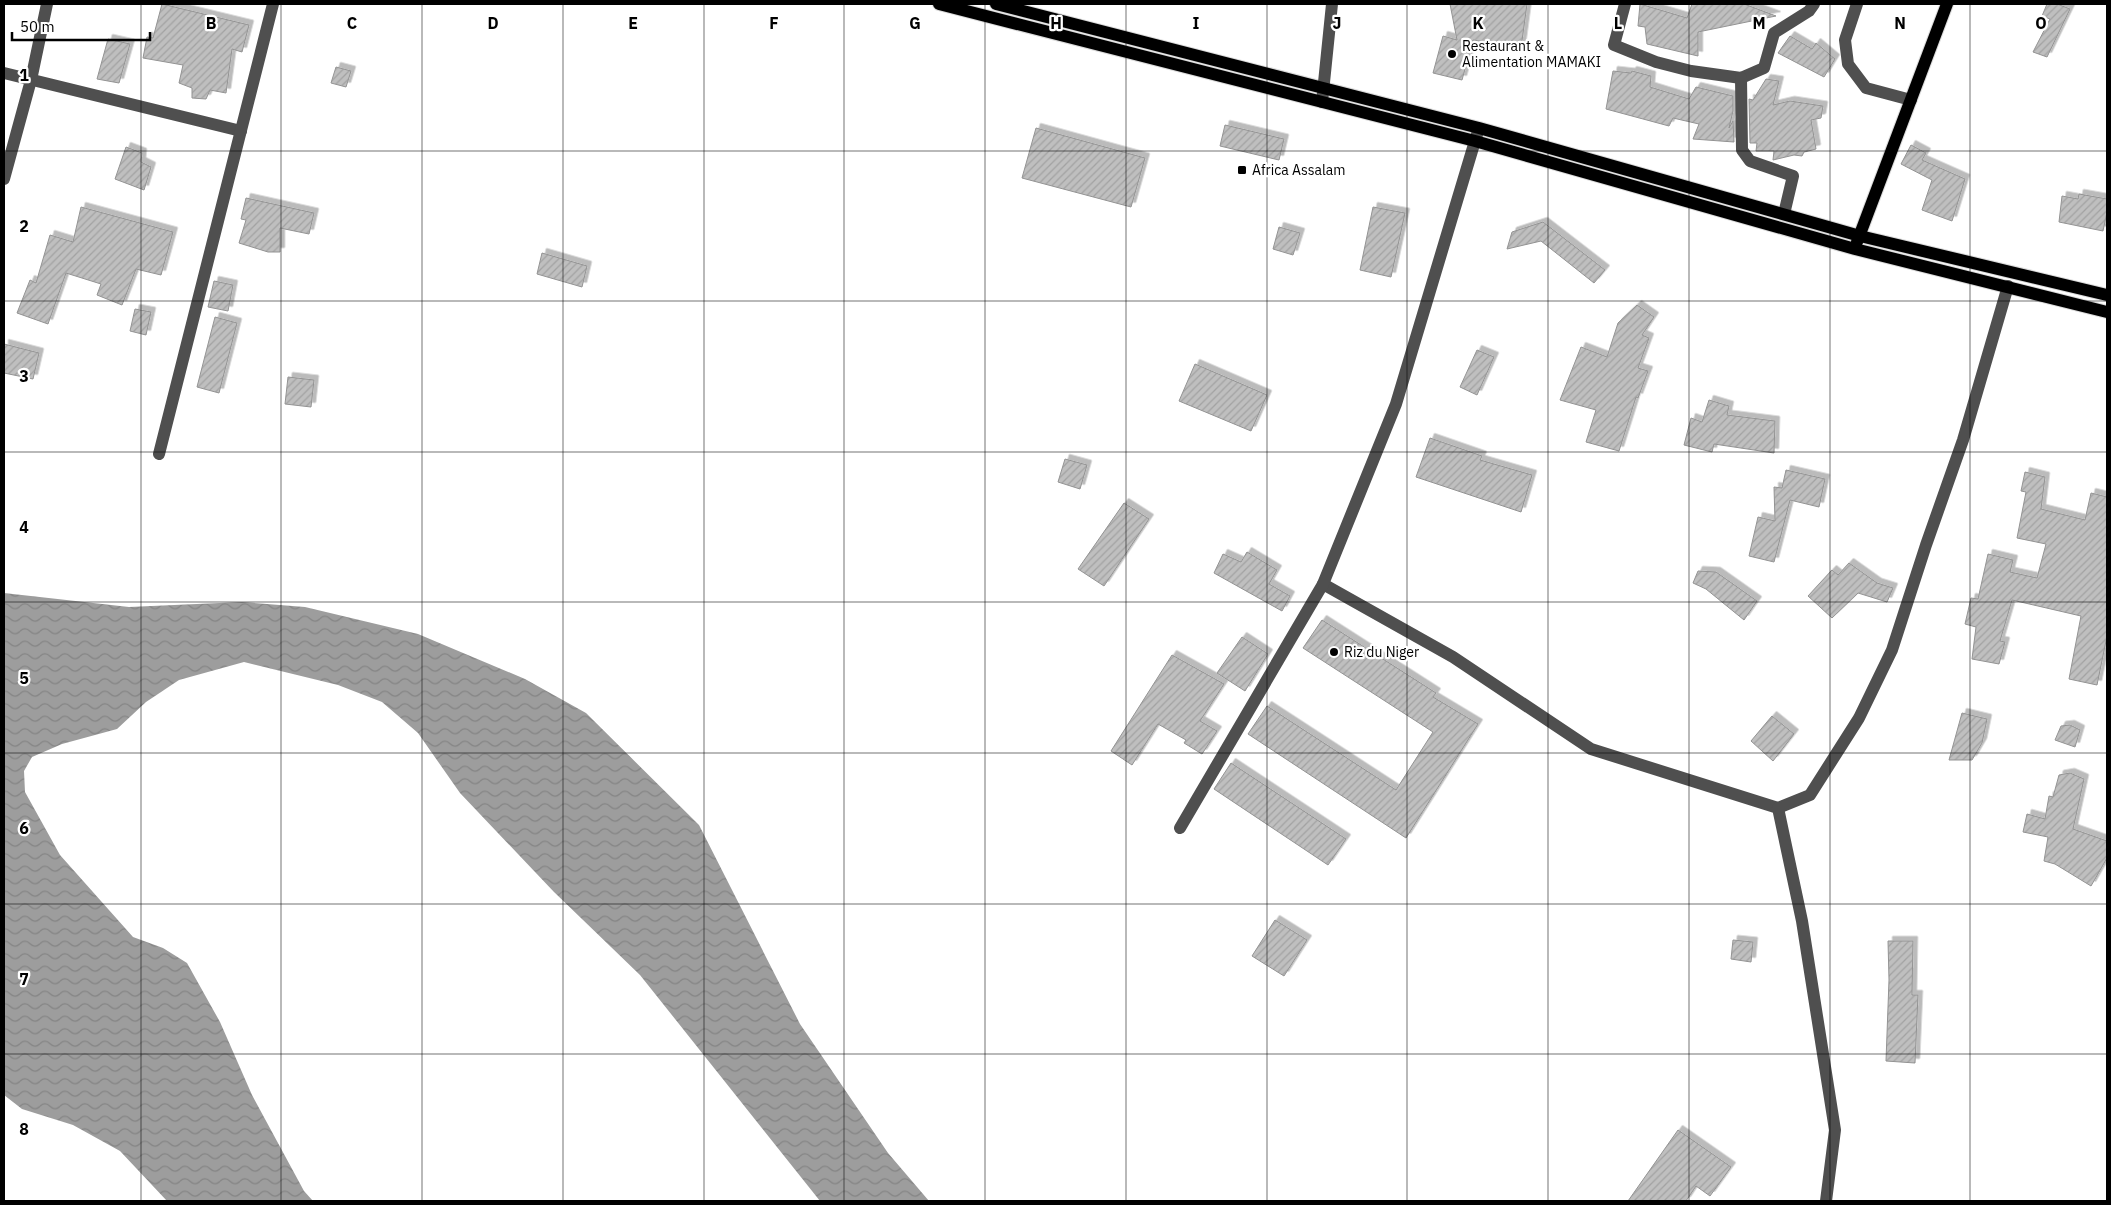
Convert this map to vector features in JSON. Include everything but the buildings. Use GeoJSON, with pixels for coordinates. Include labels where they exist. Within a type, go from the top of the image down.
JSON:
{"type":"FeatureCollection","features":[{"type":"Feature","properties":{"kind":"main road"},"geometry":{"type":"LineString","coordinates":[[939,4],[1475,141],[1855,249],[2107,312]]}},
{"type":"Feature","properties":{"kind":"main road"},"geometry":{"type":"LineString","coordinates":[[996,4],[1479,128],[1860,236],[2107,295]]}},
{"type":"Feature","properties":{"kind":"main road"},"geometry":{"type":"LineString","coordinates":[[1855,249],[1947,4]]}},
{"type":"Feature","properties":{"kind":"street"},"geometry":{"type":"LineString","coordinates":[[4,179],[31,80],[48,4]]}},
{"type":"Feature","properties":{"kind":"street"},"geometry":{"type":"LineString","coordinates":[[159,454],[273,4]]}},
{"type":"Feature","properties":{"kind":"street"},"geometry":{"type":"LineString","coordinates":[[1322,102],[1325,89],[1325,62],[1332,4]]}},
{"type":"Feature","properties":{"kind":"street"},"geometry":{"type":"LineString","coordinates":[[1625,4],[1614,45],[1656,62],[1691,71],[1741,78],[1764,68],[1774,33],[1809,11],[1814,4]]}},
{"type":"Feature","properties":{"kind":"street"},"geometry":{"type":"LineString","coordinates":[[1856,4],[1845,40],[1848,64],[1866,88],[1911,100]]}},
{"type":"Feature","properties":{"kind":"street"},"geometry":{"type":"LineString","coordinates":[[4,73],[241,131]]}},
{"type":"Feature","properties":{"kind":"street"},"geometry":{"type":"LineString","coordinates":[[1741,78],[1742,150],[1750,162],[1793,176],[1784,214]]}},
{"type":"Feature","properties":{"kind":"street"},"geometry":{"type":"LineString","coordinates":[[1180,828],[1323,584],[1396,404],[1479,128]]}},
{"type":"Feature","properties":{"kind":"street"},"geometry":{"type":"LineString","coordinates":[[1323,584],[1453,657],[1591,749],[1778,808],[1810,795],[1859,718],[1892,650],[1926,544],[1963,440],[2008,286]]}},
{"type":"Feature","properties":{"kind":"street"},"geometry":{"type":"LineString","coordinates":[[1778,808],[1802,921],[1836,1130],[1826,1201]]}},
{"type":"Feature","properties":{"kind":"water"},"geometry":{"type":"Polygon","coordinates":[[[4,593],[129,607],[242,602],[305,607],[418,634],[525,679],[586,713],[699,825],[800,1024],[888,1153],[929,1201],[820,1201],[640,975],[554,892],[460,793],[418,733],[382,702],[338,685],[244,662],[179,680],[146,702],[117,729],[62,744],[32,757],[24,771],[25,792],[60,855],[133,937],[163,948],[187,963],[220,1022],[252,1095],[304,1191],[313,1201],[167,1201],[120,1151],[73,1125],[22,1109],[4,1095],[4,593]]]}},
{"type":"Feature","properties":{"kind":"place","name":"Restaurant & Alimentation MAMAKI"},"geometry":{"type":"Point","coordinates":[1452,54]}},
{"type":"Feature","properties":{"kind":"place","name":"Africa Assalam"},"geometry":{"type":"Point","coordinates":[1242,170]}},
{"type":"Feature","properties":{"kind":"place","name":"Riz du Niger"},"geometry":{"type":"Point","coordinates":[1334,652]}}]}
